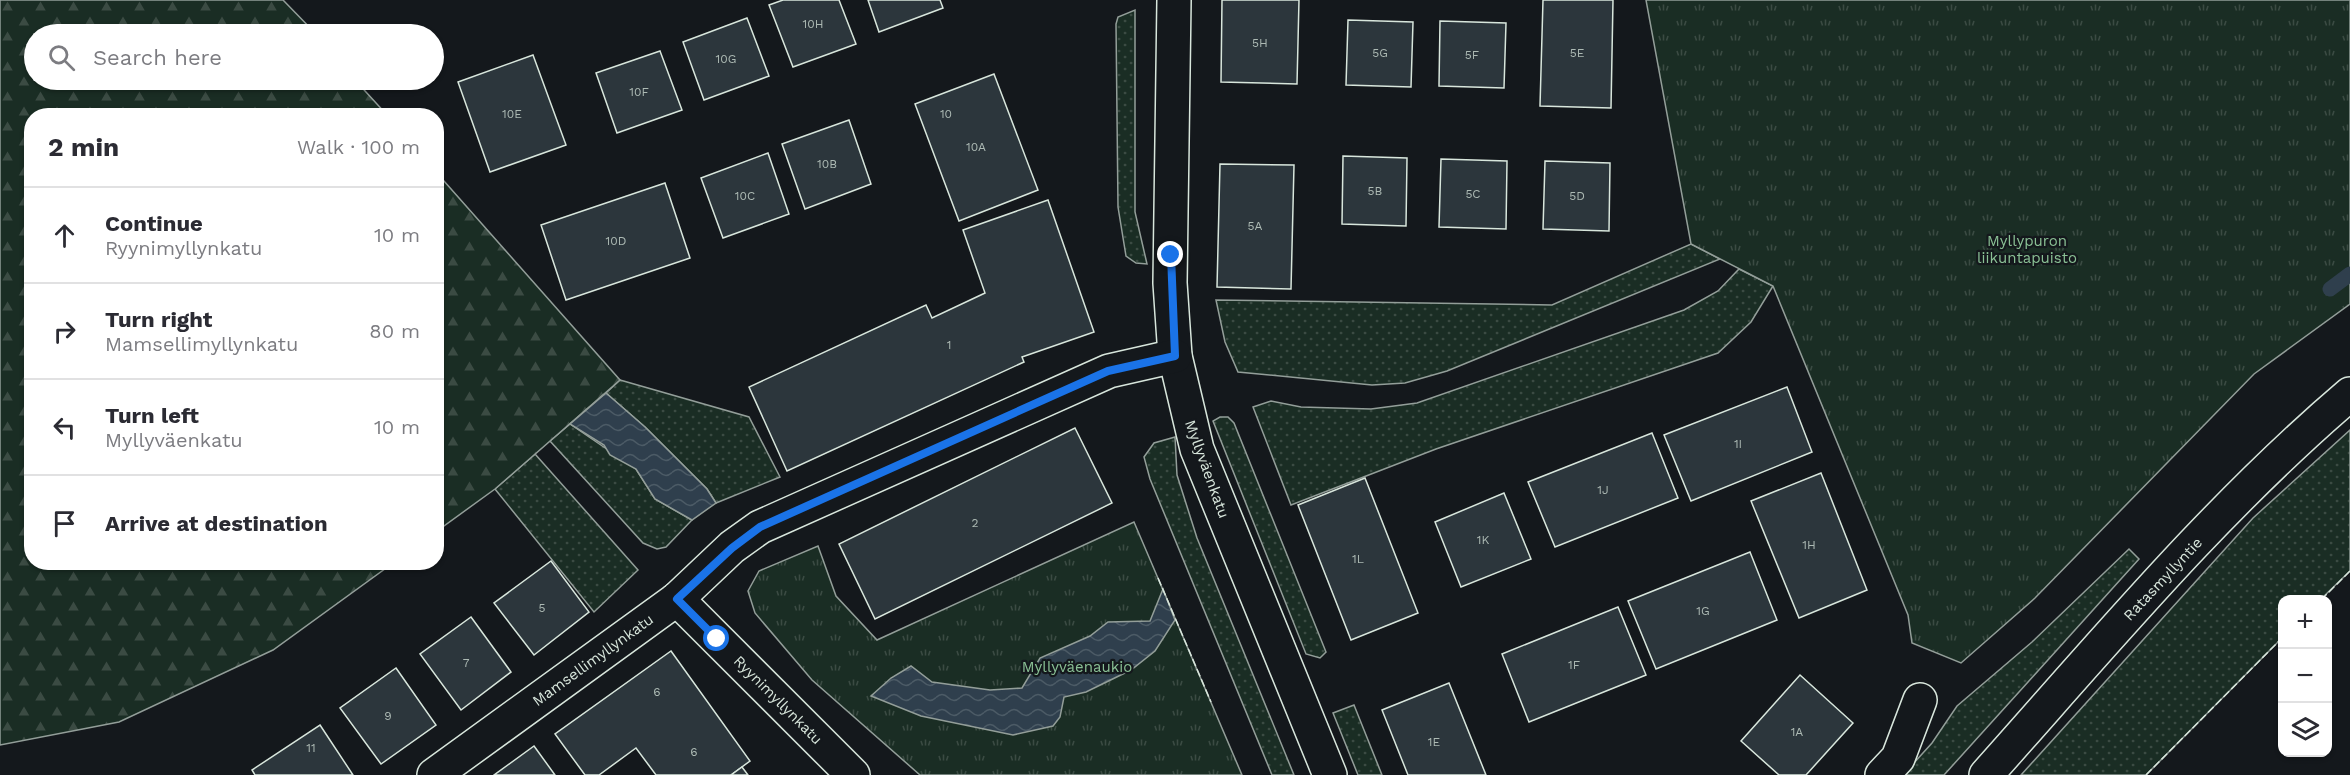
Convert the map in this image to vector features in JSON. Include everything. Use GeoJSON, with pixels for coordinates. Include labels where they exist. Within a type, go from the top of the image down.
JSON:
{"type":"FeatureCollection","features":[{"type":"Feature","properties":{"kind":"street","name":"Myllyväenkatu"},"geometry":{"type":"LineString","coordinates":[[1174,0],[1170,283],[1175,356],[1197,449],[1330,775]]}},
{"type":"Feature","properties":{"kind":"street","name":"Mamsellimyllynkatu"},"geometry":{"type":"LineString","coordinates":[[434,775],[677,599],[732,548],[760,527],[1108,371],[1175,356]]}},
{"type":"Feature","properties":{"kind":"street","name":"Ratasmyllyntie"},"geometry":{"type":"LineString","coordinates":[[1986,775],[2163,577],[2296,439],[2350,394]]}},
{"type":"Feature","properties":{"kind":"street","name":"Ryynimyllynkatu"},"geometry":{"type":"LineString","coordinates":[[677,599],[853,775]]}},
{"type":"Feature","properties":{"kind":"street"},"geometry":{"type":"LineString","coordinates":[[1882,775],[1898,758],[1920,700]]}},
{"type":"Feature","properties":{"kind":"green space"},"geometry":{"type":"Polygon","coordinates":[[[0,0],[283,0],[306,24],[24,24],[24,90],[364,90],[381,108],[24,108],[24,570],[383,570],[273,650],[119,722],[0,745],[0,0]]]}},
{"type":"Feature","properties":{"kind":"green space","name":"Myllypuron liikuntapuisto"},"geometry":{"type":"Polygon","coordinates":[[[1646,0],[2350,0],[2350,304],[2254,374],[2035,598],[1961,663],[1912,643],[1908,615],[1773,286],[1691,244],[1646,0]]]}},
{"type":"Feature","properties":{"kind":"green space"},"geometry":{"type":"Polygon","coordinates":[[[1135,10],[1135,212],[1147,264],[1136,263],[1126,256],[1118,207],[1116,24],[1118,17],[1135,10]]]}},
{"type":"Feature","properties":{"kind":"green space"},"geometry":{"type":"Polygon","coordinates":[[[444,181],[620,380],[495,489],[444,526],[444,181]]]}},
{"type":"Feature","properties":{"kind":"green space"},"geometry":{"type":"Polygon","coordinates":[[[1691,244],[1720,259],[1447,371],[1405,383],[1372,385],[1238,372],[1225,342],[1216,300],[1552,305],[1691,244]]]}},
{"type":"Feature","properties":{"kind":"green space"},"geometry":{"type":"Polygon","coordinates":[[[1739,269],[1773,286],[1751,322],[1718,353],[1436,449],[1291,505],[1253,407],[1271,401],[1301,407],[1371,409],[1417,403],[1684,310],[1718,291],[1739,269]]]}},
{"type":"Feature","properties":{"kind":"green space"},"geometry":{"type":"Polygon","coordinates":[[[620,380],[749,417],[780,477],[716,503],[707,489],[645,427],[606,393],[620,380]]]}},
{"type":"Feature","properties":{"kind":"green space"},"geometry":{"type":"Polygon","coordinates":[[[1220,417],[1228,417],[1234,423],[1326,652],[1320,658],[1306,654],[1213,421],[1220,417]]]}},
{"type":"Feature","properties":{"kind":"green space"},"geometry":{"type":"Polygon","coordinates":[[[570,424],[636,469],[655,499],[692,520],[666,547],[657,549],[643,543],[550,441],[570,424]]]}},
{"type":"Feature","properties":{"kind":"green space"},"geometry":{"type":"Polygon","coordinates":[[[2350,430],[2350,571],[2325,595],[2278,595],[2278,642],[2146,775],[2021,775],[2253,518],[2350,430]]]}},
{"type":"Feature","properties":{"kind":"green space"},"geometry":{"type":"Polygon","coordinates":[[[1175,437],[1177,475],[1197,538],[1294,775],[1272,775],[1150,479],[1144,457],[1154,443],[1175,437]]]}},
{"type":"Feature","properties":{"kind":"green space"},"geometry":{"type":"Polygon","coordinates":[[[535,454],[638,570],[594,612],[495,489],[535,454]]]}},
{"type":"Feature","properties":{"kind":"green space","name":"Myllyväenaukio"},"geometry":{"type":"Polygon","coordinates":[[[1134,522],[1242,775],[920,775],[812,680],[755,613],[748,591],[759,571],[818,546],[836,596],[877,640],[1134,522]]]}},
{"type":"Feature","properties":{"kind":"green space"},"geometry":{"type":"Polygon","coordinates":[[[2129,549],[2139,559],[1944,775],[1903,775],[1932,743],[1957,706],[2032,642],[2129,549]]]}},
{"type":"Feature","properties":{"kind":"green space"},"geometry":{"type":"Polygon","coordinates":[[[1354,705],[1382,775],[1358,775],[1333,713],[1354,705]]]}},
{"type":"Feature","properties":{"kind":"water"},"geometry":{"type":"Polygon","coordinates":[[[606,393],[645,427],[707,489],[716,503],[692,520],[655,499],[636,469],[610,455],[604,445],[570,424],[606,393]]]}},
{"type":"Feature","properties":{"kind":"water"},"geometry":{"type":"Polygon","coordinates":[[[1163,589],[1175,620],[1155,651],[1131,670],[1086,692],[1064,697],[1060,717],[1053,726],[1013,735],[921,716],[871,696],[891,678],[911,666],[932,682],[990,690],[1022,688],[1040,658],[1090,636],[1108,622],[1150,621],[1163,589]]]}},
{"type":"Feature","properties":{"kind":"building"},"geometry":{"type":"Polygon","coordinates":[[[783,0],[839,0],[856,44],[793,67],[769,5],[783,0]]]}},
{"type":"Feature","properties":{"kind":"building"},"geometry":{"type":"Polygon","coordinates":[[[868,0],[940,0],[943,8],[879,32],[868,0]]]}},
{"type":"Feature","properties":{"kind":"building"},"geometry":{"type":"Polygon","coordinates":[[[1222,0],[1299,0],[1297,84],[1221,82],[1222,0]]]}},
{"type":"Feature","properties":{"kind":"building"},"geometry":{"type":"Polygon","coordinates":[[[1543,0],[1613,0],[1611,108],[1540,106],[1543,0]]]}},
{"type":"Feature","properties":{"kind":"building"},"geometry":{"type":"Polygon","coordinates":[[[747,18],[769,76],[704,100],[683,42],[747,18]]]}},
{"type":"Feature","properties":{"kind":"building"},"geometry":{"type":"Polygon","coordinates":[[[1348,20],[1413,22],[1411,87],[1346,85],[1348,20]]]}},
{"type":"Feature","properties":{"kind":"building"},"geometry":{"type":"Polygon","coordinates":[[[1440,21],[1506,23],[1504,88],[1439,86],[1440,21]]]}},
{"type":"Feature","properties":{"kind":"building"},"geometry":{"type":"Polygon","coordinates":[[[660,51],[682,110],[617,133],[596,73],[660,51]]]}},
{"type":"Feature","properties":{"kind":"building"},"geometry":{"type":"Polygon","coordinates":[[[533,55],[566,145],[490,172],[458,82],[533,55]]]}},
{"type":"Feature","properties":{"kind":"building"},"geometry":{"type":"Polygon","coordinates":[[[994,74],[1038,190],[959,221],[915,104],[994,74]]]}},
{"type":"Feature","properties":{"kind":"building"},"geometry":{"type":"Polygon","coordinates":[[[849,120],[871,184],[805,209],[782,144],[849,120]]]}},
{"type":"Feature","properties":{"kind":"building"},"geometry":{"type":"Polygon","coordinates":[[[768,153],[789,214],[723,238],[701,178],[768,153]]]}},
{"type":"Feature","properties":{"kind":"building"},"geometry":{"type":"Polygon","coordinates":[[[1343,156],[1407,158],[1406,226],[1342,224],[1343,156]]]}},
{"type":"Feature","properties":{"kind":"building"},"geometry":{"type":"Polygon","coordinates":[[[1441,159],[1507,161],[1506,229],[1439,227],[1441,159]]]}},
{"type":"Feature","properties":{"kind":"building"},"geometry":{"type":"Polygon","coordinates":[[[1545,161],[1610,163],[1609,231],[1543,229],[1545,161]]]}},
{"type":"Feature","properties":{"kind":"building"},"geometry":{"type":"Polygon","coordinates":[[[1220,164],[1294,165],[1291,289],[1217,287],[1220,164]]]}},
{"type":"Feature","properties":{"kind":"building"},"geometry":{"type":"Polygon","coordinates":[[[665,183],[690,258],[566,300],[541,225],[665,183]]]}},
{"type":"Feature","properties":{"kind":"building"},"geometry":{"type":"Polygon","coordinates":[[[1048,200],[1094,332],[1022,357],[1024,362],[787,471],[749,387],[926,305],[932,318],[985,293],[963,230],[1048,200]]]}},
{"type":"Feature","properties":{"kind":"building"},"geometry":{"type":"Polygon","coordinates":[[[1787,387],[1812,452],[1691,501],[1664,435],[1787,387]]]}},
{"type":"Feature","properties":{"kind":"building"},"geometry":{"type":"Polygon","coordinates":[[[1075,428],[1112,503],[875,619],[839,544],[1075,428]]]}},
{"type":"Feature","properties":{"kind":"building"},"geometry":{"type":"Polygon","coordinates":[[[1652,433],[1678,498],[1555,547],[1528,482],[1652,433]]]}},
{"type":"Feature","properties":{"kind":"building"},"geometry":{"type":"Polygon","coordinates":[[[1821,473],[1867,590],[1799,618],[1751,501],[1821,473]]]}},
{"type":"Feature","properties":{"kind":"building"},"geometry":{"type":"Polygon","coordinates":[[[1365,478],[1418,613],[1351,640],[1298,505],[1365,478]]]}},
{"type":"Feature","properties":{"kind":"building"},"geometry":{"type":"Polygon","coordinates":[[[1504,493],[1531,559],[1461,587],[1435,522],[1504,493]]]}},
{"type":"Feature","properties":{"kind":"building"},"geometry":{"type":"Polygon","coordinates":[[[1750,552],[1777,620],[1656,669],[1628,601],[1750,552]]]}},
{"type":"Feature","properties":{"kind":"building"},"geometry":{"type":"Polygon","coordinates":[[[551,561],[589,612],[534,655],[494,603],[551,561]]]}},
{"type":"Feature","properties":{"kind":"building"},"geometry":{"type":"Polygon","coordinates":[[[1618,607],[1646,675],[1529,722],[1502,654],[1618,607]]]}},
{"type":"Feature","properties":{"kind":"building"},"geometry":{"type":"Polygon","coordinates":[[[471,617],[511,672],[461,710],[420,654],[471,617]]]}},
{"type":"Feature","properties":{"kind":"building"},"geometry":{"type":"Polygon","coordinates":[[[671,651],[750,761],[731,775],[656,775],[636,748],[599,775],[585,775],[555,734],[671,651]]]}},
{"type":"Feature","properties":{"kind":"building"},"geometry":{"type":"Polygon","coordinates":[[[396,668],[436,725],[381,764],[340,708],[396,668]]]}},
{"type":"Feature","properties":{"kind":"building"},"geometry":{"type":"Polygon","coordinates":[[[1800,675],[1853,723],[1806,775],[1779,775],[1741,741],[1800,675]]]}},
{"type":"Feature","properties":{"kind":"building"},"geometry":{"type":"Polygon","coordinates":[[[1449,683],[1486,775],[1408,775],[1382,710],[1449,683]]]}},
{"type":"Feature","properties":{"kind":"building"},"geometry":{"type":"Polygon","coordinates":[[[320,725],[353,775],[255,775],[252,770],[320,725]]]}},
{"type":"Feature","properties":{"kind":"building"},"geometry":{"type":"Polygon","coordinates":[[[534,746],[555,775],[494,775],[534,746]]]}},
{"type":"Feature","properties":{"kind":"building"},"geometry":{"type":"Polygon","coordinates":[[[742,767],[748,775],[731,775],[742,767]]]}},
{"type":"Feature","properties":{"kind":"waterway"},"geometry":{"type":"LineString","coordinates":[[2330,289],[2350,274]]}},
{"type":"Feature","properties":{"kind":"fence"},"geometry":{"type":"LineString","coordinates":[[2326,595],[2350,571]]}},
{"type":"Feature","properties":{"kind":"fence"},"geometry":{"type":"LineString","coordinates":[[1158,578],[1211,702]]}},
{"type":"Feature","properties":{"kind":"fence"},"geometry":{"type":"LineString","coordinates":[[2146,775],[2278,642]]}},
{"type":"Feature","properties":{"kind":"route"},"geometry":{"type":"LineString","coordinates":[[717,639],[677,599],[732,548],[760,527],[1108,371],[1175,356],[1170,283],[1171,255]]}}]}
